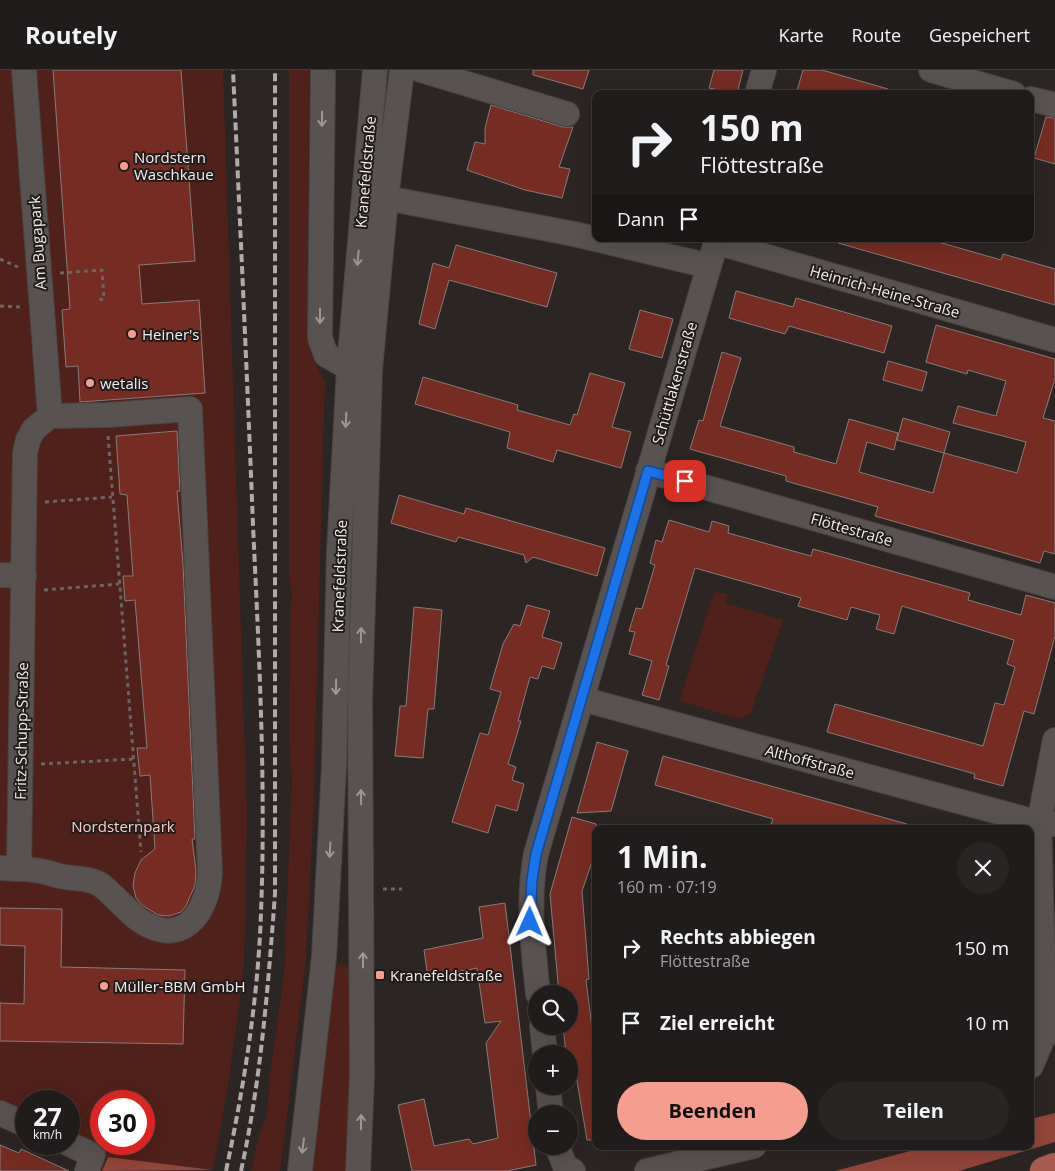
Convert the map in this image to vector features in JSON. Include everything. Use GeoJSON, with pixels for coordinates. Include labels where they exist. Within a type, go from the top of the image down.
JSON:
{"type":"FeatureCollection","features":[{"type":"Feature","properties":{"kind":"main road"},"geometry":{"type":"LineString","coordinates":[[1044,1171],[1055,1167]]}},
{"type":"Feature","properties":{"kind":"street","name":"Am Bugapark"},"geometry":{"type":"LineString","coordinates":[[24,70],[50,416]]}},
{"type":"Feature","properties":{"kind":"street"},"geometry":{"type":"LineString","coordinates":[[323,70],[320,338],[326,355],[349,368]]}},
{"type":"Feature","properties":{"kind":"street","name":"Kranefeldstraße"},"geometry":{"type":"LineString","coordinates":[[300,1171],[324,957],[334,767],[340,553],[349,368],[375,70]]}},
{"type":"Feature","properties":{"kind":"street","name":"Kranefeldstraße"},"geometry":{"type":"LineString","coordinates":[[358,1171],[362,1076],[360,700],[370,370],[386,198],[402,70]]}},
{"type":"Feature","properties":{"kind":"street"},"geometry":{"type":"LineString","coordinates":[[421,70],[567,114]]}},
{"type":"Feature","properties":{"kind":"street"},"geometry":{"type":"LineString","coordinates":[[759,90],[764,70]]}},
{"type":"Feature","properties":{"kind":"street"},"geometry":{"type":"LineString","coordinates":[[931,70],[1000,90]]}},
{"type":"Feature","properties":{"kind":"street"},"geometry":{"type":"LineString","coordinates":[[1034,99],[1055,105]]}},
{"type":"Feature","properties":{"kind":"street"},"geometry":{"type":"LineString","coordinates":[[386,198],[592,238]]}},
{"type":"Feature","properties":{"kind":"street"},"geometry":{"type":"LineString","coordinates":[[608,242],[709,266]]}},
{"type":"Feature","properties":{"kind":"street","name":"Schüttlakenstraße"},"geometry":{"type":"LineString","coordinates":[[537,985],[530,922],[532,880],[536,854],[716,242]]}},
{"type":"Feature","properties":{"kind":"street","name":"Heinrich-Heine-Straße"},"geometry":{"type":"LineString","coordinates":[[719,242],[1055,340]]}},
{"type":"Feature","properties":{"kind":"street"},"geometry":{"type":"LineString","coordinates":[[9,868],[48,871],[56,875],[89,880],[101,886],[137,918],[154,927],[164,929],[179,928],[193,921],[204,905],[209,888],[190,409],[107,416],[50,416]]}},
{"type":"Feature","properties":{"kind":"street","name":"Fritz-Schupp-Straße"},"geometry":{"type":"LineString","coordinates":[[9,868],[10,764],[33,583],[26,446],[38,423],[50,416]]}},
{"type":"Feature","properties":{"kind":"street","name":"Flöttestraße"},"geometry":{"type":"LineString","coordinates":[[648,471],[1055,587]]}},
{"type":"Feature","properties":{"kind":"street"},"geometry":{"type":"LineString","coordinates":[[0,575],[33,583]]}},
{"type":"Feature","properties":{"kind":"street","name":"Althoffstraße"},"geometry":{"type":"LineString","coordinates":[[582,699],[1047,823]]}},
{"type":"Feature","properties":{"kind":"street"},"geometry":{"type":"LineString","coordinates":[[1034,1059],[1045,1032],[1047,823],[1055,740]]}},
{"type":"Feature","properties":{"kind":"street"},"geometry":{"type":"LineString","coordinates":[[0,1114],[15,1120]]}},
{"type":"Feature","properties":{"kind":"street"},"geometry":{"type":"LineString","coordinates":[[80,1149],[94,1155],[87,1171]]}},
{"type":"Feature","properties":{"kind":"street"},"geometry":{"type":"LineString","coordinates":[[647,1171],[737,1150]]}},
{"type":"Feature","properties":{"kind":"street"},"geometry":{"type":"LineString","coordinates":[[561,1155],[565,1166],[573,1171]]}},
{"type":"Feature","properties":{"kind":"path"},"geometry":{"type":"LineString","coordinates":[[40,275],[102,270],[104,299],[98,300]]}},
{"type":"Feature","properties":{"kind":"path"},"geometry":{"type":"LineString","coordinates":[[107,416],[141,852]]}},
{"type":"Feature","properties":{"kind":"path"},"geometry":{"type":"LineString","coordinates":[[44,502],[112,497]]}},
{"type":"Feature","properties":{"kind":"path"},"geometry":{"type":"LineString","coordinates":[[33,583],[119,584]]}},
{"type":"Feature","properties":{"kind":"path"},"geometry":{"type":"LineString","coordinates":[[10,764],[133,759]]}},
{"type":"Feature","properties":{"kind":"green space","name":"Nordsternpark"},"geometry":{"type":"Polygon","coordinates":[[[0,70],[223,70],[247,818],[244,969],[229,1079],[213,1170],[93,1155],[155,1155],[155,1090],[90,1090],[90,1154],[80,1149],[80,1090],[15,1090],[15,1120],[0,1113],[0,70]]]}},
{"type":"Feature","properties":{"kind":"green space"},"geometry":{"type":"Polygon","coordinates":[[[289,70],[309,70],[308,302],[312,355],[325,383],[313,819],[306,960],[280,1171],[251,1171],[260,1132],[267,1116],[269,1084],[284,974],[292,779],[289,740],[292,592],[289,577],[289,70]]]}},
{"type":"Feature","properties":{"kind":"green space"},"geometry":{"type":"Polygon","coordinates":[[[714,592],[728,594],[726,603],[783,620],[751,713],[740,719],[679,701],[714,592]]]}},
{"type":"Feature","properties":{"kind":"green space"},"geometry":{"type":"Polygon","coordinates":[[[341,963],[350,968],[351,1093],[346,1171],[313,1171],[333,974],[341,963]]]}},
{"type":"Feature","properties":{"kind":"shaded area"},"geometry":{"type":"Polygon","coordinates":[[[1055,1113],[1055,1142],[1034,1148],[1034,1118],[1055,1113]]]}},
{"type":"Feature","properties":{"kind":"shaded area"},"geometry":{"type":"Polygon","coordinates":[[[914,1150],[1029,1150],[959,1171],[835,1171],[914,1150]]]}},
{"type":"Feature","properties":{"kind":"shaded area"},"geometry":{"type":"Polygon","coordinates":[[[108,1157],[213,1170],[102,1171],[108,1157]]]}},
{"type":"Feature","properties":{"kind":"building","name":"Nordstern Waschkaue"},"geometry":{"type":"Polygon","coordinates":[[[53,70],[181,70],[195,261],[139,265],[142,304],[199,300],[205,393],[80,402],[78,366],[66,367],[62,310],[70,309],[53,70]]]}},
{"type":"Feature","properties":{"kind":"building"},"geometry":{"type":"Polygon","coordinates":[[[533,70],[589,70],[583,89],[533,75],[533,70]]]}},
{"type":"Feature","properties":{"kind":"building"},"geometry":{"type":"Polygon","coordinates":[[[714,70],[743,70],[738,90],[709,88],[714,70]]]}},
{"type":"Feature","properties":{"kind":"building"},"geometry":{"type":"Polygon","coordinates":[[[803,70],[822,70],[888,89],[888,90],[797,90],[803,70]]]}},
{"type":"Feature","properties":{"kind":"building"},"geometry":{"type":"Polygon","coordinates":[[[491,105],[563,127],[573,127],[559,167],[570,169],[562,198],[525,190],[467,170],[475,142],[485,144],[485,128],[491,105]]]}},
{"type":"Feature","properties":{"kind":"building"},"geometry":{"type":"Polygon","coordinates":[[[1046,117],[1055,118],[1055,164],[1034,158],[1046,117]]]}},
{"type":"Feature","properties":{"kind":"building"},"geometry":{"type":"Polygon","coordinates":[[[938,242],[1001,260],[1003,254],[1055,269],[1055,305],[838,243],[938,242]]]}},
{"type":"Feature","properties":{"kind":"building"},"geometry":{"type":"Polygon","coordinates":[[[456,245],[557,273],[547,307],[449,280],[435,329],[419,324],[433,263],[449,268],[456,245]]]}},
{"type":"Feature","properties":{"kind":"building"},"geometry":{"type":"Polygon","coordinates":[[[736,291],[793,307],[796,298],[892,326],[884,353],[789,326],[785,334],[729,318],[736,291]]]}},
{"type":"Feature","properties":{"kind":"building"},"geometry":{"type":"Polygon","coordinates":[[[640,310],[673,319],[662,358],[629,349],[640,310]]]}},
{"type":"Feature","properties":{"kind":"building"},"geometry":{"type":"Polygon","coordinates":[[[936,325],[1055,359],[1055,379],[1043,418],[1055,421],[1055,554],[1044,551],[1040,563],[875,516],[878,507],[786,481],[786,476],[690,449],[699,420],[703,421],[722,352],[741,358],[720,426],[794,447],[794,452],[836,464],[849,419],[898,433],[894,450],[867,442],[859,472],[933,493],[944,453],[1017,473],[1026,442],[953,423],[958,406],[996,416],[1006,381],[968,370],[967,374],[926,362],[936,325]]]}},
{"type":"Feature","properties":{"kind":"building"},"geometry":{"type":"Polygon","coordinates":[[[888,361],[927,372],[922,391],[883,380],[888,361]]]}},
{"type":"Feature","properties":{"kind":"building"},"geometry":{"type":"Polygon","coordinates":[[[590,373],[625,383],[612,427],[631,432],[621,468],[557,450],[553,462],[507,448],[510,432],[415,404],[423,377],[518,405],[517,410],[570,425],[574,414],[577,415],[590,373]]]}},
{"type":"Feature","properties":{"kind":"building"},"geometry":{"type":"Polygon","coordinates":[[[903,418],[950,432],[944,453],[897,440],[903,418]]]}},
{"type":"Feature","properties":{"kind":"building"},"geometry":{"type":"Polygon","coordinates":[[[177,431],[180,491],[177,491],[183,564],[195,839],[192,839],[196,871],[195,885],[186,906],[181,912],[169,916],[158,915],[142,905],[136,898],[133,886],[135,873],[141,860],[155,849],[150,775],[140,776],[137,748],[147,748],[135,600],[125,601],[123,576],[133,576],[127,495],[120,494],[116,436],[177,431]]]}},
{"type":"Feature","properties":{"kind":"building"},"geometry":{"type":"Polygon","coordinates":[[[399,495],[464,514],[466,508],[605,548],[597,576],[533,557],[526,563],[524,555],[458,537],[456,542],[391,523],[399,495]]]}},
{"type":"Feature","properties":{"kind":"building"},"geometry":{"type":"Polygon","coordinates":[[[669,520],[709,532],[712,521],[729,526],[728,533],[811,556],[813,549],[970,593],[968,600],[1021,615],[1026,595],[1055,603],[1055,636],[1034,714],[1024,711],[1003,786],[974,778],[975,774],[827,732],[835,704],[983,746],[995,703],[1004,705],[1015,667],[1007,664],[1014,640],[902,606],[894,634],[876,629],[880,615],[851,607],[847,620],[798,606],[801,598],[695,568],[666,665],[669,666],[659,700],[642,695],[652,661],[629,654],[635,632],[629,631],[636,608],[642,609],[655,565],[650,563],[656,540],[662,542],[669,520]]]}},
{"type":"Feature","properties":{"kind":"building"},"geometry":{"type":"Polygon","coordinates":[[[527,605],[550,611],[542,637],[562,643],[554,669],[542,666],[538,679],[530,677],[518,721],[521,721],[508,764],[516,767],[512,780],[524,784],[517,811],[496,805],[488,833],[452,822],[480,733],[488,735],[501,692],[490,689],[503,644],[514,624],[520,626],[527,605]]]}},
{"type":"Feature","properties":{"kind":"building"},"geometry":{"type":"Polygon","coordinates":[[[414,607],[442,610],[434,709],[428,709],[423,758],[395,756],[400,706],[406,706],[414,607]]]}},
{"type":"Feature","properties":{"kind":"building"},"geometry":{"type":"Polygon","coordinates":[[[597,742],[628,751],[611,811],[577,813],[597,742]]]}},
{"type":"Feature","properties":{"kind":"building"},"geometry":{"type":"Polygon","coordinates":[[[663,756],[907,825],[774,825],[771,824],[773,819],[655,785],[663,756]]]}},
{"type":"Feature","properties":{"kind":"building"},"geometry":{"type":"Polygon","coordinates":[[[572,817],[596,824],[592,825],[592,862],[582,891],[589,979],[586,980],[592,1028],[592,1140],[587,1140],[578,1087],[578,1045],[565,1045],[564,1035],[578,1035],[578,985],[558,985],[550,894],[572,817]]]}},
{"type":"Feature","properties":{"kind":"building"},"geometry":{"type":"Polygon","coordinates":[[[505,903],[529,1105],[528,1155],[535,1155],[536,1165],[507,1171],[412,1171],[398,1105],[424,1099],[434,1146],[469,1139],[473,1144],[498,1138],[486,1043],[501,1021],[485,1023],[477,968],[428,978],[424,950],[483,938],[479,907],[505,903]]]}},
{"type":"Feature","properties":{"kind":"building","name":"Müller-BBM GmbH"},"geometry":{"type":"Polygon","coordinates":[[[0,908],[62,909],[61,967],[185,970],[183,1044],[0,1041],[0,1003],[24,1004],[25,946],[0,945],[0,908]]]}},
{"type":"Feature","properties":{"kind":"building"},"geometry":{"type":"Polygon","coordinates":[[[0,1145],[15,1151],[15,1155],[34,1155],[69,1171],[0,1171],[0,1145]]]}},
{"type":"Feature","properties":{"kind":"railway"},"geometry":{"type":"LineString","coordinates":[[226,1171],[239,1107],[257,978],[261,913],[263,816],[259,670],[233,70]]}},
{"type":"Feature","properties":{"kind":"railway"},"geometry":{"type":"LineString","coordinates":[[241,1171],[259,1068],[275,894],[275,70]]}},
{"type":"Feature","properties":{"kind":"place","name":"Nordstern Waschkaue"},"geometry":{"type":"Point","coordinates":[124,166]}},
{"type":"Feature","properties":{"kind":"place","name":"Heiner's"},"geometry":{"type":"Point","coordinates":[132,334]}},
{"type":"Feature","properties":{"kind":"place","name":"wetalis"},"geometry":{"type":"Point","coordinates":[90,383]}},
{"type":"Feature","properties":{"kind":"place","name":"Kranefeldstraße"},"geometry":{"type":"Point","coordinates":[380,975]}},
{"type":"Feature","properties":{"kind":"place","name":"Müller-BBM GmbH"},"geometry":{"type":"Point","coordinates":[104,986]}},
{"type":"Feature","properties":{"kind":"route"},"geometry":{"type":"LineString","coordinates":[[530,922],[532,880],[536,854],[648,471],[685,481]]}}]}
